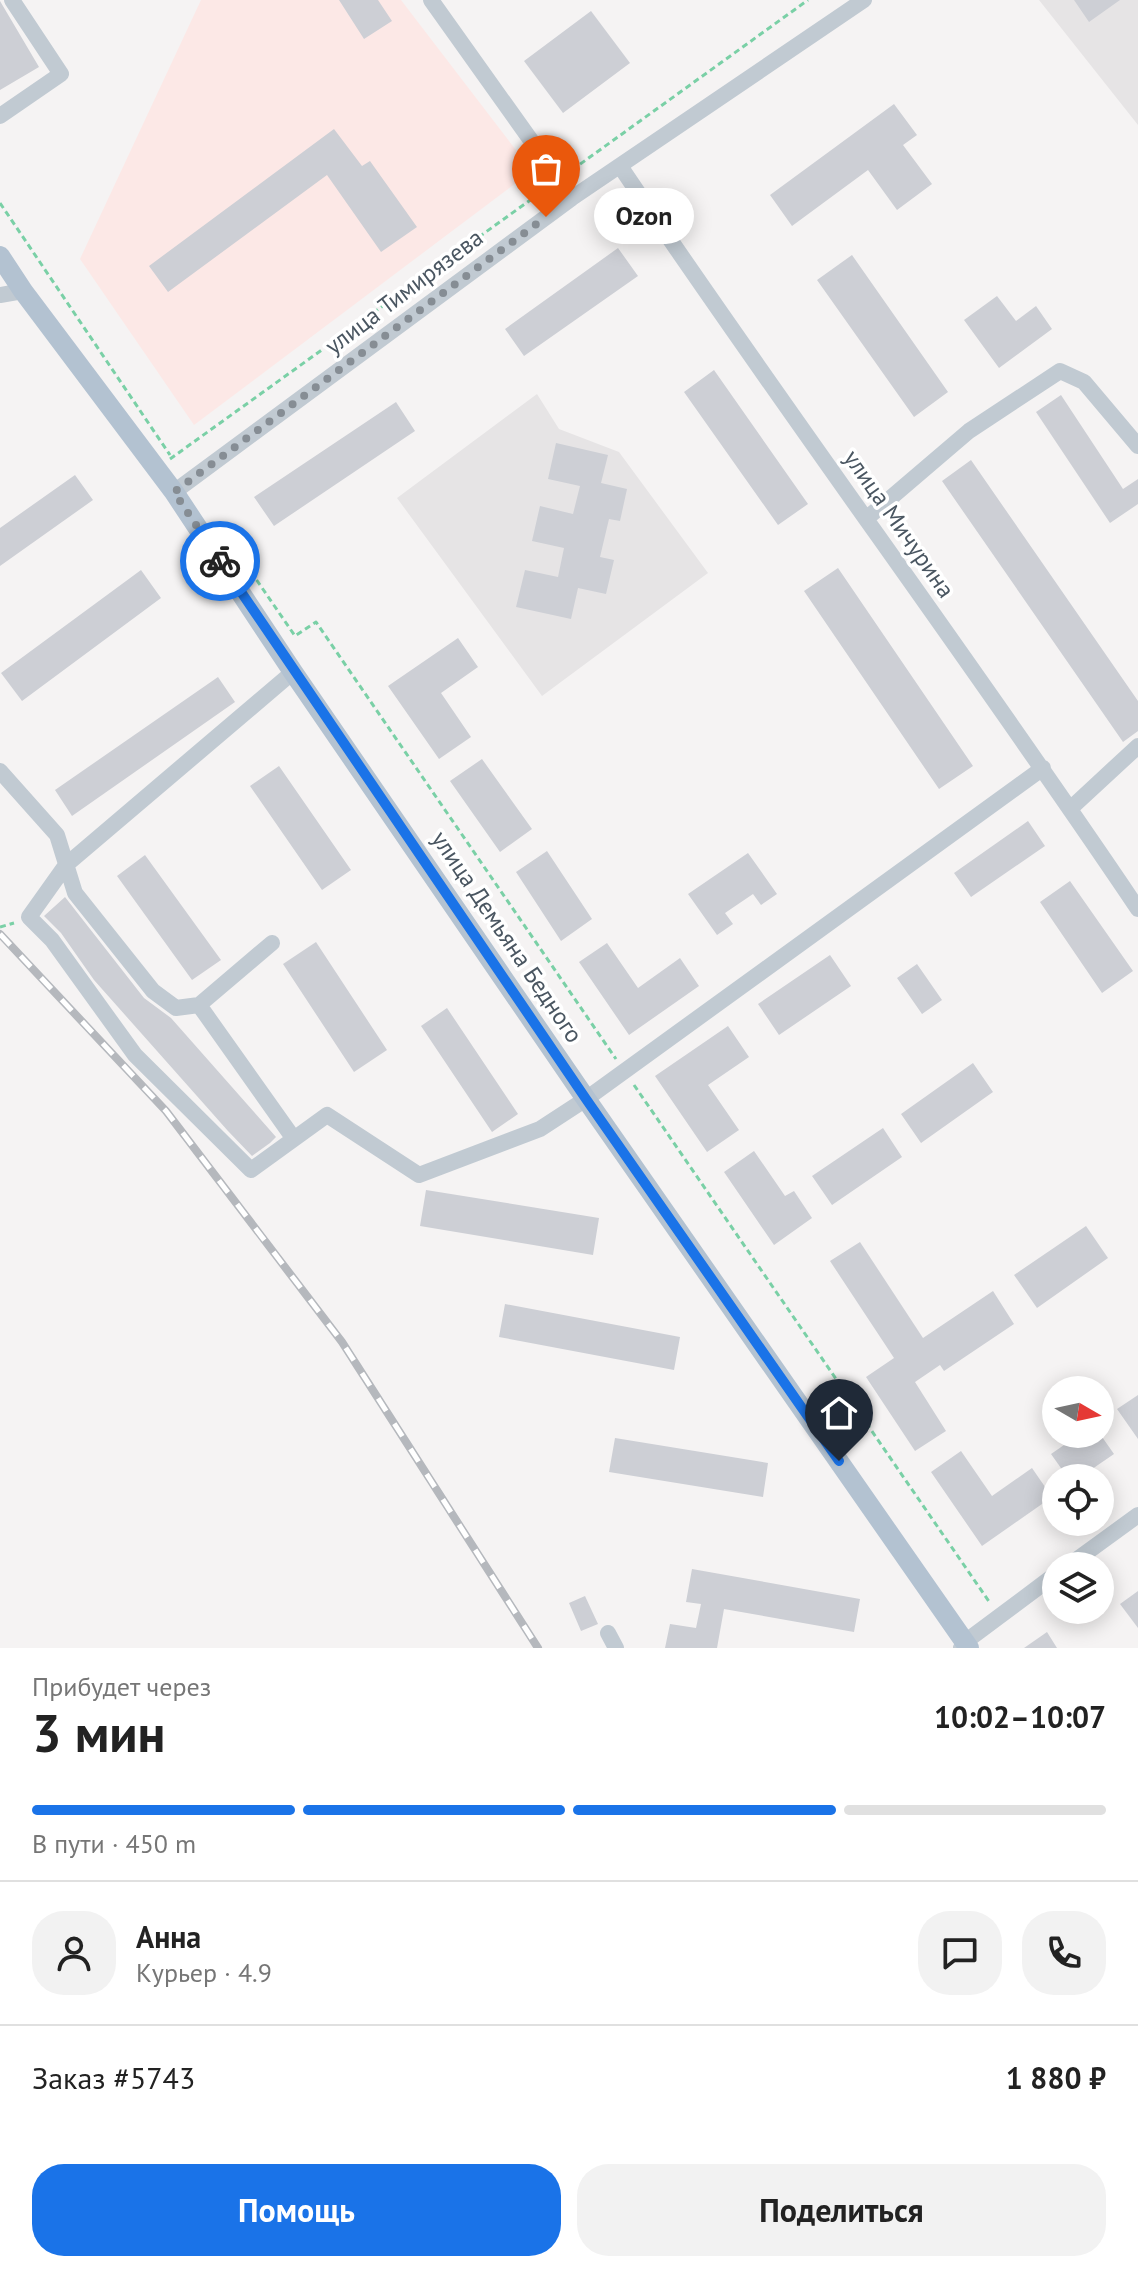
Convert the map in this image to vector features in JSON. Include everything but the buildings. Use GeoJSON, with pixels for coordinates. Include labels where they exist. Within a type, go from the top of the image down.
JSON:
{"type":"FeatureCollection","features":[{"type":"Feature","properties":{"kind":"main road","name":"улица Демьяна Бедного"},"geometry":{"type":"LineString","coordinates":[[0,256],[23,291],[164,463],[174,492],[293,672],[965,1646]]}},
{"type":"Feature","properties":{"kind":"street"},"geometry":{"type":"LineString","coordinates":[[0,116],[61,74],[12,0]]}},
{"type":"Feature","properties":{"kind":"street"},"geometry":{"type":"LineString","coordinates":[[431,0],[572,198]]}},
{"type":"Feature","properties":{"kind":"street","name":"улица Тимирязева"},"geometry":{"type":"LineString","coordinates":[[174,492],[572,198],[864,0]]}},
{"type":"Feature","properties":{"kind":"street","name":"улица Мичурина"},"geometry":{"type":"LineString","coordinates":[[620,166],[697,280],[1043,768],[1138,909]]}},
{"type":"Feature","properties":{"kind":"street"},"geometry":{"type":"LineString","coordinates":[[0,295],[23,291]]}},
{"type":"Feature","properties":{"kind":"street"},"geometry":{"type":"LineString","coordinates":[[866,519],[969,431],[1060,371],[1084,382],[1138,446]]}},
{"type":"Feature","properties":{"kind":"street"},"geometry":{"type":"LineString","coordinates":[[293,672],[66,865],[29,917],[52,940],[135,1055],[251,1170],[327,1115],[419,1175],[540,1129],[586,1099],[1043,768]]}},
{"type":"Feature","properties":{"kind":"street"},"geometry":{"type":"LineString","coordinates":[[1070,809],[1138,746]]}},
{"type":"Feature","properties":{"kind":"street"},"geometry":{"type":"LineString","coordinates":[[0,771],[57,835],[75,893],[153,991],[176,1008],[199,1005],[272,943]]}},
{"type":"Feature","properties":{"kind":"street"},"geometry":{"type":"LineString","coordinates":[[199,1005],[294,1139]]}},
{"type":"Feature","properties":{"kind":"street"},"geometry":{"type":"LineString","coordinates":[[1087,1552],[1138,1515]]}},
{"type":"Feature","properties":{"kind":"street"},"geometry":{"type":"LineString","coordinates":[[965,1646],[1042,1584]]}},
{"type":"Feature","properties":{"kind":"path"},"geometry":{"type":"LineString","coordinates":[[0,203],[164,463],[808,0]]}},
{"type":"Feature","properties":{"kind":"path"},"geometry":{"type":"LineString","coordinates":[[233,546],[295,636],[316,622],[999,1616]]}},
{"type":"Feature","properties":{"kind":"shaded area"},"geometry":{"type":"Polygon","coordinates":[[[201,0],[401,0],[532,171],[194,425],[80,259],[201,0]]]}},
{"type":"Feature","properties":{"kind":"shaded area"},"geometry":{"type":"Polygon","coordinates":[[[1039,0],[1138,0],[1138,125],[1039,0]]]}},
{"type":"Feature","properties":{"kind":"shaded area"},"geometry":{"type":"Polygon","coordinates":[[[537,394],[559,429],[619,452],[708,573],[542,696],[397,498],[537,394]]]}},
{"type":"Feature","properties":{"kind":"railway"},"geometry":{"type":"LineString","coordinates":[[0,934],[166,1111],[342,1342],[538,1648]]}},
{"type":"Feature","properties":{"kind":"way so far"},"geometry":{"type":"LineString","coordinates":[[220,561],[174,492],[546,217]]}},
{"type":"Feature","properties":{"kind":"place","name":"Ozon"},"geometry":{"type":"Point","coordinates":[546,217]}},
{"type":"Feature","properties":{"kind":"route"},"geometry":{"type":"LineString","coordinates":[[220,561],[586,1099],[839,1461]]}}]}
